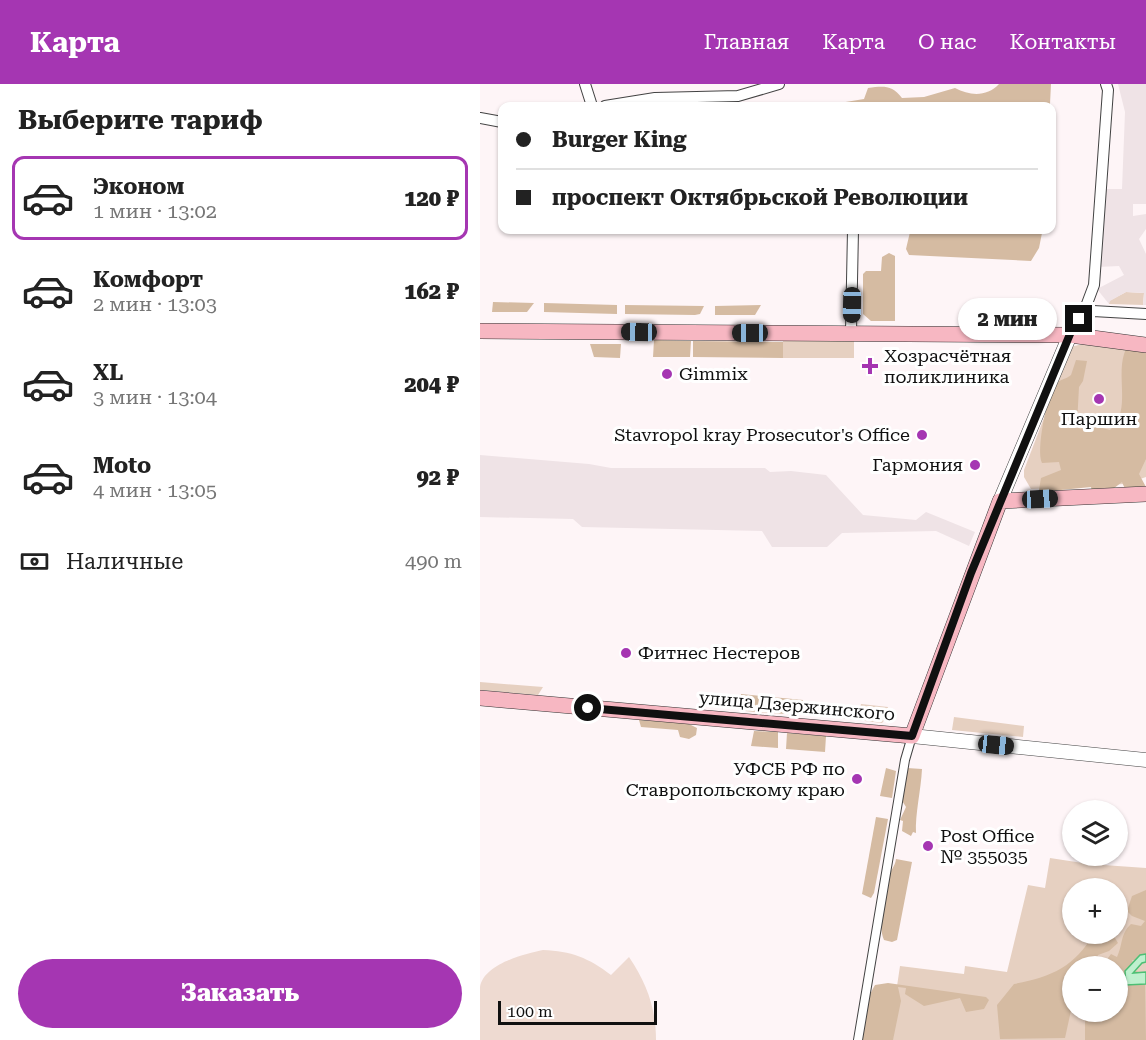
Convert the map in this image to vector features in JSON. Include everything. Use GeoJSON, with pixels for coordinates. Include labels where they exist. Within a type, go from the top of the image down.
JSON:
{"type":"FeatureCollection","features":[{"type":"Feature","properties":{"kind":"main road"},"geometry":{"type":"LineString","coordinates":[[480,331],[1070,334],[1146,345]]}},
{"type":"Feature","properties":{"kind":"main road"},"geometry":{"type":"LineString","coordinates":[[912,736],[1000,501],[1146,494]]}},
{"type":"Feature","properties":{"kind":"main road","name":"улица Дзержинского"},"geometry":{"type":"LineString","coordinates":[[480,698],[912,736]]}},
{"type":"Feature","properties":{"kind":"street"},"geometry":{"type":"LineString","coordinates":[[585,84],[591,102]]}},
{"type":"Feature","properties":{"kind":"street"},"geometry":{"type":"LineString","coordinates":[[630,102],[655,98],[738,96],[779,84]]}},
{"type":"Feature","properties":{"kind":"street"},"geometry":{"type":"LineString","coordinates":[[1000,501],[1070,334],[1094,285],[1108,90],[1106,84]]}},
{"type":"Feature","properties":{"kind":"street"},"geometry":{"type":"LineString","coordinates":[[655,98],[670,102]]}},
{"type":"Feature","properties":{"kind":"street"},"geometry":{"type":"LineString","coordinates":[[480,118],[498,121]]}},
{"type":"Feature","properties":{"kind":"street"},"geometry":{"type":"LineString","coordinates":[[851,332],[853,234]]}},
{"type":"Feature","properties":{"kind":"street"},"geometry":{"type":"LineString","coordinates":[[1079,319],[1093,311],[1146,314]]}},
{"type":"Feature","properties":{"kind":"street"},"geometry":{"type":"LineString","coordinates":[[858,1040],[905,760],[912,736]]}},
{"type":"Feature","properties":{"kind":"street","name":"улица Дзержинского"},"geometry":{"type":"LineString","coordinates":[[912,736],[1146,760]]}},
{"type":"Feature","properties":{"kind":"shaded area"},"geometry":{"type":"Polygon","coordinates":[[[999,84],[1051,84],[1050,102],[846,102],[864,99],[868,88],[887,87],[902,98],[924,97],[955,88],[967,93],[978,94],[999,84]]]}},
{"type":"Feature","properties":{"kind":"shaded area"},"geometry":{"type":"Polygon","coordinates":[[[1118,84],[1146,84],[1146,204],[1133,204],[1133,216],[1146,214],[1146,229],[1139,239],[1146,254],[1146,305],[1143,305],[1144,293],[1126,292],[1110,301],[1109,304],[1097,289],[1124,275],[1119,266],[1098,267],[1105,189],[1122,189],[1125,112],[1118,84]]]}},
{"type":"Feature","properties":{"kind":"shaded area"},"geometry":{"type":"Polygon","coordinates":[[[910,234],[1042,234],[1039,248],[1031,261],[909,255],[906,249],[910,234]]]}},
{"type":"Feature","properties":{"kind":"shaded area"},"geometry":{"type":"Polygon","coordinates":[[[889,253],[895,256],[895,321],[871,321],[863,314],[863,274],[866,271],[881,271],[882,257],[889,253]]]}},
{"type":"Feature","properties":{"kind":"shaded area"},"geometry":{"type":"Polygon","coordinates":[[[1126,292],[1144,293],[1143,305],[1109,304],[1109,301],[1126,292]]]}},
{"type":"Feature","properties":{"kind":"shaded area"},"geometry":{"type":"Polygon","coordinates":[[[493,302],[534,303],[527,312],[492,312],[493,302]]]}},
{"type":"Feature","properties":{"kind":"shaded area"},"geometry":{"type":"Polygon","coordinates":[[[544,303],[617,305],[617,314],[544,312],[544,303]]]}},
{"type":"Feature","properties":{"kind":"shaded area"},"geometry":{"type":"Polygon","coordinates":[[[625,305],[704,306],[700,314],[695,315],[625,314],[625,305]]]}},
{"type":"Feature","properties":{"kind":"shaded area"},"geometry":{"type":"Polygon","coordinates":[[[761,305],[755,315],[715,315],[715,306],[761,305]]]}},
{"type":"Feature","properties":{"kind":"shaded area"},"geometry":{"type":"Polygon","coordinates":[[[783,335],[854,335],[854,358],[783,358],[783,335]]]}},
{"type":"Feature","properties":{"kind":"shaded area"},"geometry":{"type":"Polygon","coordinates":[[[654,340],[691,341],[690,357],[653,357],[654,340]]]}},
{"type":"Feature","properties":{"kind":"shaded area"},"geometry":{"type":"Polygon","coordinates":[[[693,341],[783,342],[783,358],[693,357],[693,341]]]}},
{"type":"Feature","properties":{"kind":"shaded area"},"geometry":{"type":"Polygon","coordinates":[[[1088,343],[1146,349],[1146,477],[1125,484],[1031,489],[1024,477],[1024,470],[1070,350],[1074,346],[1088,343]]]}},
{"type":"Feature","properties":{"kind":"shaded area"},"geometry":{"type":"Polygon","coordinates":[[[590,344],[621,344],[620,358],[594,357],[590,344]]]}},
{"type":"Feature","properties":{"kind":"shaded area"},"geometry":{"type":"Polygon","coordinates":[[[1126,349],[1146,349],[1146,459],[1139,474],[1146,487],[1125,489],[1122,482],[1113,489],[1092,492],[1091,487],[1041,492],[1039,490],[1041,478],[1061,470],[1059,462],[1042,463],[1040,457],[1043,426],[1054,388],[1060,381],[1071,375],[1076,360],[1087,361],[1083,381],[1079,387],[1077,424],[1080,429],[1092,425],[1110,430],[1121,413],[1122,370],[1126,349]]]}},
{"type":"Feature","properties":{"kind":"shaded area"},"geometry":{"type":"Polygon","coordinates":[[[480,455],[589,464],[611,468],[765,468],[770,472],[791,471],[826,475],[863,515],[916,520],[926,512],[975,532],[969,546],[936,531],[842,533],[827,547],[772,547],[762,531],[582,527],[573,519],[480,517],[480,455]]]}},
{"type":"Feature","properties":{"kind":"shaded area"},"geometry":{"type":"Polygon","coordinates":[[[480,682],[543,687],[538,695],[480,690],[480,682]]]}},
{"type":"Feature","properties":{"kind":"shaded area"},"geometry":{"type":"Polygon","coordinates":[[[741,694],[803,700],[799,715],[745,711],[741,709],[741,694]]]}},
{"type":"Feature","properties":{"kind":"shaded area"},"geometry":{"type":"Polygon","coordinates":[[[861,704],[888,707],[887,717],[882,723],[821,716],[818,713],[819,705],[860,709],[861,704]]]}},
{"type":"Feature","properties":{"kind":"shaded area"},"geometry":{"type":"Polygon","coordinates":[[[954,717],[1024,726],[1023,737],[952,730],[954,717]]]}},
{"type":"Feature","properties":{"kind":"shaded area"},"geometry":{"type":"Polygon","coordinates":[[[639,720],[687,723],[697,728],[696,735],[689,739],[680,737],[678,730],[641,727],[639,720]]]}},
{"type":"Feature","properties":{"kind":"shaded area"},"geometry":{"type":"Polygon","coordinates":[[[754,731],[778,732],[778,748],[751,746],[754,731]]]}},
{"type":"Feature","properties":{"kind":"shaded area"},"geometry":{"type":"Polygon","coordinates":[[[787,733],[826,736],[825,752],[786,749],[787,733]]]}},
{"type":"Feature","properties":{"kind":"shaded area"},"geometry":{"type":"Polygon","coordinates":[[[886,768],[896,771],[892,798],[880,796],[886,768]]]}},
{"type":"Feature","properties":{"kind":"shaded area"},"geometry":{"type":"Polygon","coordinates":[[[907,768],[922,769],[916,833],[913,832],[911,836],[902,831],[903,821],[900,820],[906,807],[901,799],[907,768]]]}},
{"type":"Feature","properties":{"kind":"shaded area"},"geometry":{"type":"Polygon","coordinates":[[[876,817],[888,819],[874,893],[871,898],[862,894],[876,817]]]}},
{"type":"Feature","properties":{"kind":"shaded area"},"geometry":{"type":"Polygon","coordinates":[[[1050,858],[1062,860],[1062,866],[1146,868],[1146,1040],[889,1040],[900,966],[964,974],[965,966],[1007,972],[1028,885],[1045,888],[1050,858]]]}},
{"type":"Feature","properties":{"kind":"shaded area"},"geometry":{"type":"Polygon","coordinates":[[[896,859],[912,862],[897,940],[892,942],[884,940],[881,918],[890,875],[896,859]]]}},
{"type":"Feature","properties":{"kind":"shaded area"},"geometry":{"type":"Polygon","coordinates":[[[1146,890],[1146,960],[1132,960],[1136,971],[1145,975],[1146,1040],[1085,1040],[1085,1022],[1128,1022],[1128,956],[1117,956],[1121,944],[1128,944],[1128,927],[1131,924],[1141,926],[1145,921],[1128,912],[1132,896],[1146,890]]]}},
{"type":"Feature","properties":{"kind":"shaded area"},"geometry":{"type":"Polygon","coordinates":[[[1117,944],[1098,956],[1077,956],[1087,945],[1117,944]]]}},
{"type":"Feature","properties":{"kind":"shaded area"},"geometry":{"type":"Polygon","coordinates":[[[543,950],[579,957],[611,975],[629,957],[649,997],[656,1040],[480,1040],[480,987],[483,979],[489,972],[506,961],[543,950]]]}},
{"type":"Feature","properties":{"kind":"shaded area"},"geometry":{"type":"Polygon","coordinates":[[[1146,954],[1146,962],[1142,963],[1133,973],[1146,972],[1146,984],[1128,985],[1128,968],[1140,955],[1146,954]]]}},
{"type":"Feature","properties":{"kind":"shaded area"},"geometry":{"type":"Polygon","coordinates":[[[1061,969],[1062,1022],[1068,1022],[1065,1038],[1000,1039],[997,1005],[1014,984],[1039,978],[1061,969]]]}},
{"type":"Feature","properties":{"kind":"shaded area"},"geometry":{"type":"Polygon","coordinates":[[[888,983],[986,997],[989,1000],[984,1009],[966,1012],[960,998],[924,1006],[905,994],[906,988],[898,987],[901,1001],[893,1040],[857,1040],[872,990],[875,985],[888,983]]]}},
{"type":"Feature","properties":{"kind":"place","name":"Хозрасчётная поликлиника"},"geometry":{"type":"Point","coordinates":[870,366]}},
{"type":"Feature","properties":{"kind":"place","name":"Gimmix"},"geometry":{"type":"Point","coordinates":[667,374]}},
{"type":"Feature","properties":{"kind":"place","name":"Паршин"},"geometry":{"type":"Point","coordinates":[1099,399]}},
{"type":"Feature","properties":{"kind":"place","name":"Stavropol kray Prosecutor's Office"},"geometry":{"type":"Point","coordinates":[922,435]}},
{"type":"Feature","properties":{"kind":"place","name":"Гармония"},"geometry":{"type":"Point","coordinates":[975,465]}},
{"type":"Feature","properties":{"kind":"place","name":"Фитнес Нестеров"},"geometry":{"type":"Point","coordinates":[626,653]}},
{"type":"Feature","properties":{"kind":"place","name":"УФСБ РФ по Ставропольскому краю"},"geometry":{"type":"Point","coordinates":[857,779]}},
{"type":"Feature","properties":{"kind":"place","name":"Post Office № 355035"},"geometry":{"type":"Point","coordinates":[928,846]}},
{"type":"Feature","properties":{"kind":"route"},"geometry":{"type":"LineString","coordinates":[[588,708],[912,736],[971,573],[1070,334],[1079,319]]}}]}
